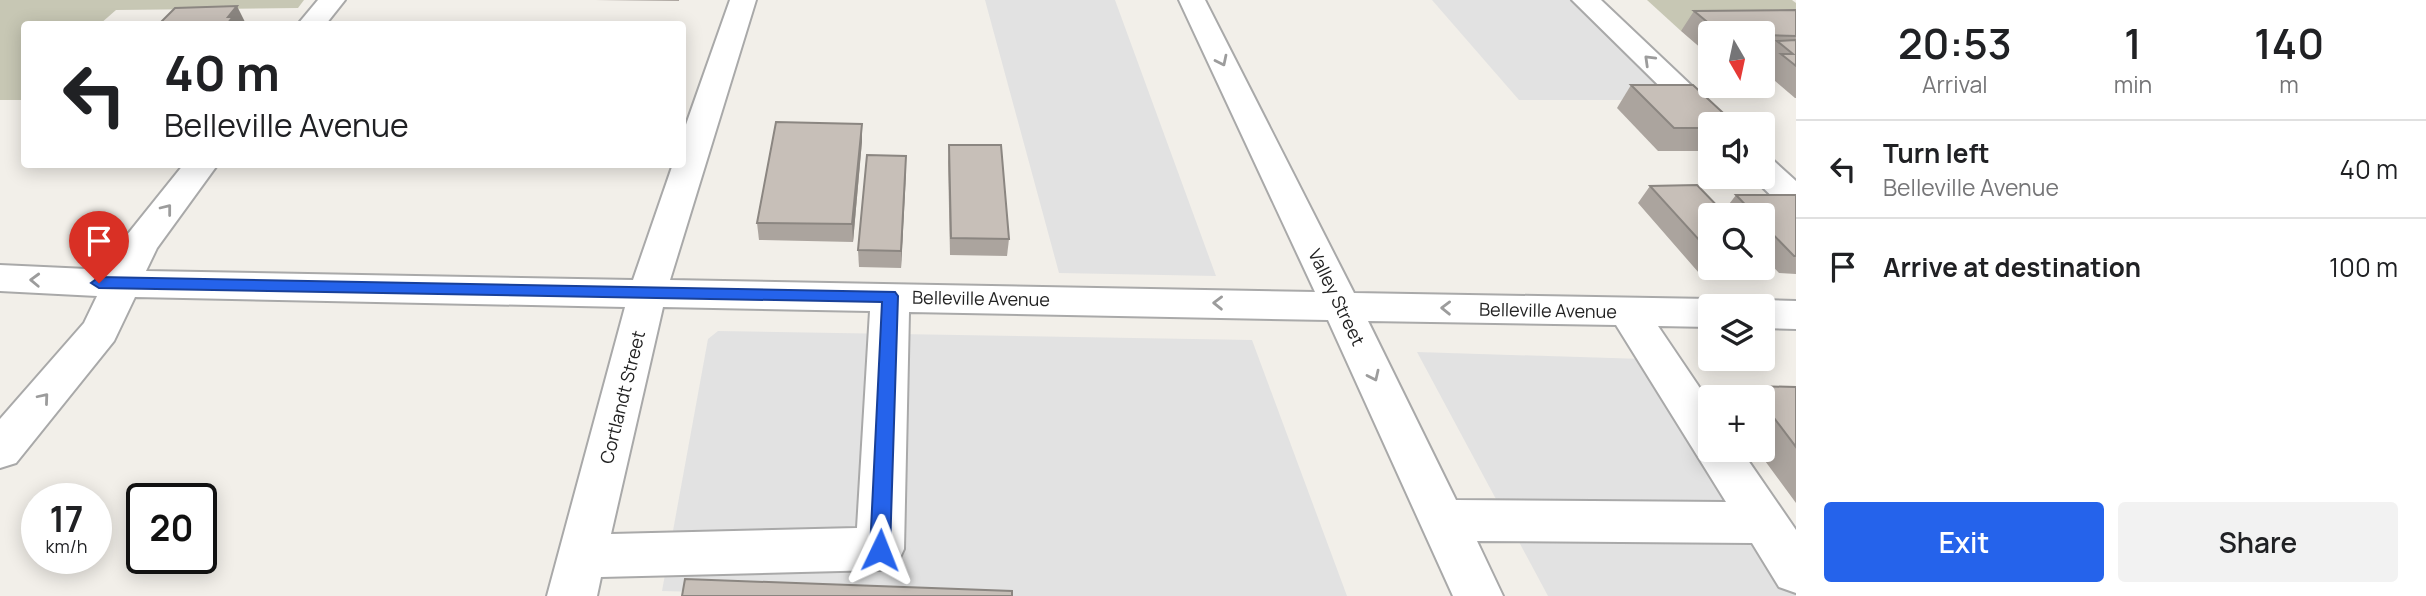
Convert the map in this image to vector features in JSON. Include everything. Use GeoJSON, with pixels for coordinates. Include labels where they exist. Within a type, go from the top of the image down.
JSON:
{"type":"FeatureCollection","features":[{"type":"Feature","properties":{"kind":"street"},"geometry":{"type":"LineString","coordinates":[[314,21],[331,0]]}},
{"type":"Feature","properties":{"kind":"street","name":"Cortlandt Street"},"geometry":{"type":"LineString","coordinates":[[578,576],[648,291],[743,0]]}},
{"type":"Feature","properties":{"kind":"street","name":"Valley Street"},"geometry":{"type":"LineString","coordinates":[[1192,0],[1342,306],[1478,596]]}},
{"type":"Feature","properties":{"kind":"street"},"geometry":{"type":"LineString","coordinates":[[1585,0],[1703,112]]}},
{"type":"Feature","properties":{"kind":"street"},"geometry":{"type":"LineString","coordinates":[[0,450],[100,331],[140,244],[199,168]]}},
{"type":"Feature","properties":{"kind":"street","name":"Belleville Avenue"},"geometry":{"type":"LineString","coordinates":[[0,278],[123,284],[648,291],[1698,313]]}},
{"type":"Feature","properties":{"kind":"street"},"geometry":{"type":"LineString","coordinates":[[578,576],[880,550],[890,296]]}},
{"type":"Feature","properties":{"kind":"street"},"geometry":{"type":"LineString","coordinates":[[1627,311],[1698,420]]}},
{"type":"Feature","properties":{"kind":"street"},"geometry":{"type":"LineString","coordinates":[[1775,314],[1796,315]]}},
{"type":"Feature","properties":{"kind":"street"},"geometry":{"type":"LineString","coordinates":[[1725,462],[1796,571]]}},
{"type":"Feature","properties":{"kind":"street"},"geometry":{"type":"LineString","coordinates":[[1442,520],[1765,523]]}},
{"type":"Feature","properties":{"kind":"shaded area"},"geometry":{"type":"Polygon","coordinates":[[[0,0],[304,0],[298,8],[116,10],[103,21],[21,21],[21,100],[0,100],[0,0]]]}},
{"type":"Feature","properties":{"kind":"shaded area"},"geometry":{"type":"Polygon","coordinates":[[[985,0],[1115,0],[1216,276],[1059,273],[985,0]]]}},
{"type":"Feature","properties":{"kind":"shaded area"},"geometry":{"type":"Polygon","coordinates":[[[1432,0],[1580,0],[1686,100],[1519,100],[1432,0]]]}},
{"type":"Feature","properties":{"kind":"shaded area"},"geometry":{"type":"Polygon","coordinates":[[[1647,0],[1792,0],[1796,3],[1796,30],[1775,30],[1775,21],[1698,21],[1698,31],[1681,31],[1647,0]]]}},
{"type":"Feature","properties":{"kind":"shaded area"},"geometry":{"type":"Polygon","coordinates":[[[718,331],[1252,340],[1347,596],[852,596],[662,591],[708,339],[718,331]]]}},
{"type":"Feature","properties":{"kind":"shaded area"},"geometry":{"type":"Polygon","coordinates":[[[1417,352],[1675,360],[1698,419],[1698,462],[1749,462],[1796,528],[1796,596],[1548,596],[1417,352]]]}},
{"type":"Feature","properties":{"kind":"building"},"geometry":{"type":"Polygon","coordinates":[[[237,6],[228,17],[233,17],[230,21],[162,21],[175,8],[237,6]]]}},
{"type":"Feature","properties":{"kind":"building"},"geometry":{"type":"Polygon","coordinates":[[[1796,10],[1796,36],[1775,35],[1775,21],[1706,21],[1694,11],[1796,10]]]}},
{"type":"Feature","properties":{"kind":"building"},"geometry":{"type":"Polygon","coordinates":[[[1796,40],[1796,66],[1781,54],[1793,54],[1777,41],[1796,40]]]}},
{"type":"Feature","properties":{"kind":"building"},"geometry":{"type":"Polygon","coordinates":[[[1631,85],[1693,85],[1698,90],[1698,98],[1707,98],[1722,112],[1698,112],[1698,128],[1674,128],[1631,85]]]}},
{"type":"Feature","properties":{"kind":"building"},"geometry":{"type":"Polygon","coordinates":[[[776,122],[862,124],[852,224],[757,223],[776,122]]]}},
{"type":"Feature","properties":{"kind":"building"},"geometry":{"type":"Polygon","coordinates":[[[949,145],[1001,145],[1009,239],[951,238],[949,145]]]}},
{"type":"Feature","properties":{"kind":"building"},"geometry":{"type":"Polygon","coordinates":[[[867,155],[906,156],[901,251],[858,250],[867,155]]]}},
{"type":"Feature","properties":{"kind":"building"},"geometry":{"type":"Polygon","coordinates":[[[1697,185],[1714,203],[1698,203],[1698,239],[1650,186],[1697,185]]]}},
{"type":"Feature","properties":{"kind":"building"},"geometry":{"type":"Polygon","coordinates":[[[1736,195],[1796,195],[1796,256],[1775,236],[1775,203],[1744,203],[1736,195]]]}},
{"type":"Feature","properties":{"kind":"building"},"geometry":{"type":"Polygon","coordinates":[[[1775,387],[1796,387],[1796,447],[1775,419],[1775,387]]]}},
{"type":"Feature","properties":{"kind":"building"},"geometry":{"type":"Polygon","coordinates":[[[685,579],[1012,591],[1012,596],[682,596],[685,579]]]}},
{"type":"Feature","properties":{"kind":"route"},"geometry":{"type":"LineString","coordinates":[[99,283],[890,296],[880,550]]}}]}
